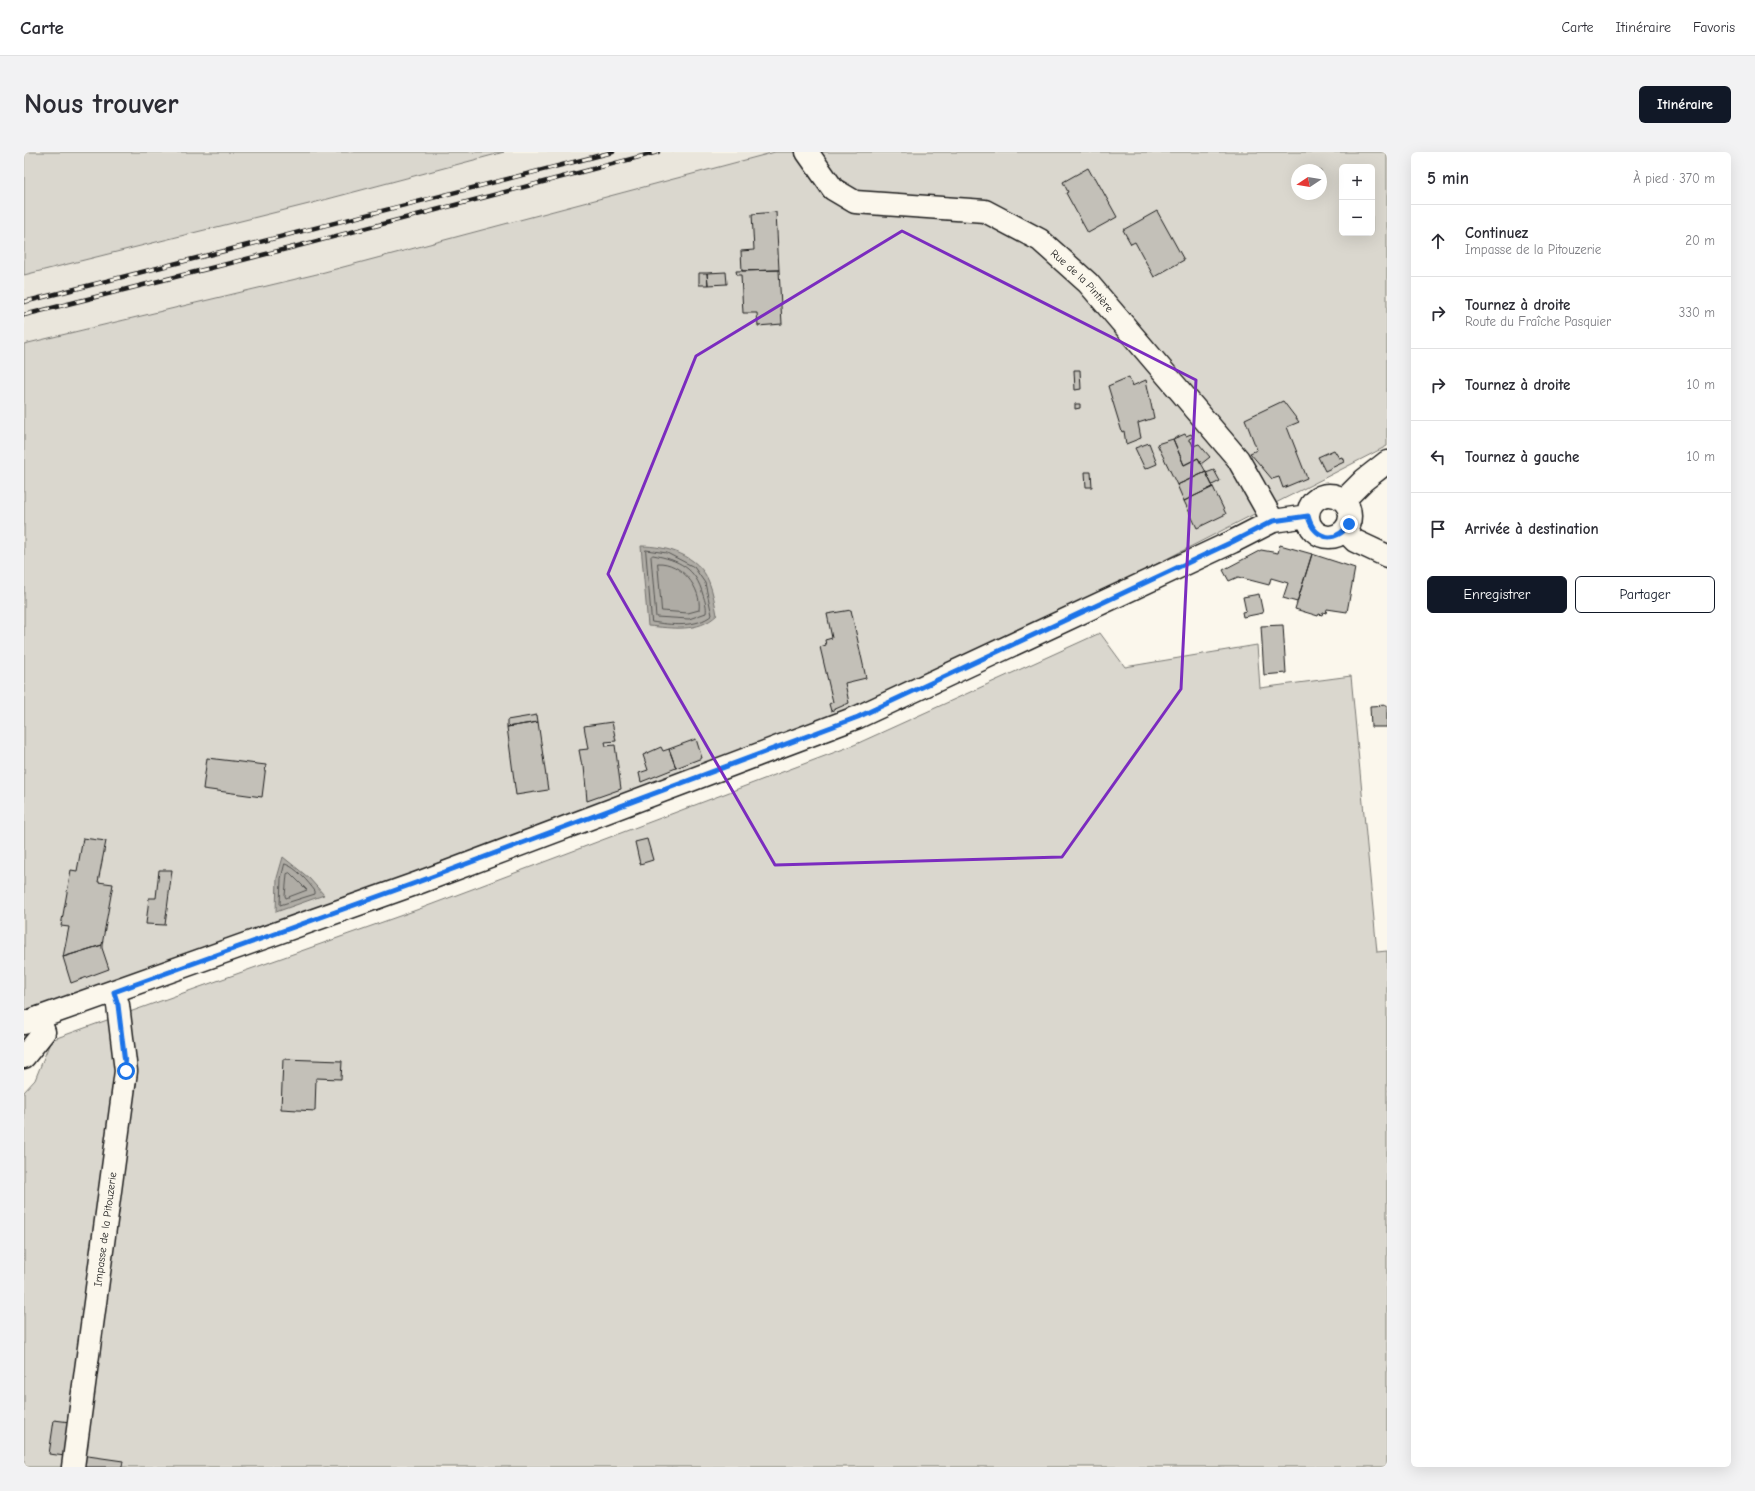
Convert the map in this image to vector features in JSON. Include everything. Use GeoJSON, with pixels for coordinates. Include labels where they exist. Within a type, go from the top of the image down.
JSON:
{"type":"FeatureCollection","features":[{"type":"Feature","properties":{"kind":"main road","name":"Rue de la Pintière"},"geometry":{"type":"LineString","coordinates":[[811,158],[833,189],[855,202],[985,211],[1040,240],[1088,283],[1238,459],[1273,521]]}},
{"type":"Feature","properties":{"kind":"main road"},"geometry":{"type":"LineString","coordinates":[[1344,500],[1364,480],[1387,462]]}},
{"type":"Feature","properties":{"kind":"main road"},"geometry":{"type":"LineString","coordinates":[[1326,494],[1336,495],[1344,500],[1349,507],[1351,515],[1349,524],[1345,531],[1336,536],[1326,537],[1317,533],[1310,526],[1308,516],[1310,506],[1316,498],[1326,494]]}},
{"type":"Feature","properties":{"kind":"main road"},"geometry":{"type":"LineString","coordinates":[[24,1057],[44,1032],[32,1021],[418,882],[858,717],[1232,542],[1273,521],[1308,516]]}},
{"type":"Feature","properties":{"kind":"main road"},"geometry":{"type":"LineString","coordinates":[[1345,531],[1355,541],[1387,556]]}},
{"type":"Feature","properties":{"kind":"main road","name":"Impasse de la Pitouzerie"},"geometry":{"type":"LineString","coordinates":[[73,1467],[126,1071],[118,1005],[114,992]]}},
{"type":"Feature","properties":{"kind":"highlighted area"},"geometry":{"type":"Polygon","coordinates":[[[902,231],[1196,380],[1181,689],[1062,857],[775,865],[608,574],[696,356],[902,231]]]}},
{"type":"Feature","properties":{"kind":"shaded area"},"geometry":{"type":"Polygon","coordinates":[[[24,152],[504,152],[309,204],[24,275],[24,152]]]}},
{"type":"Feature","properties":{"kind":"shaded area"},"geometry":{"type":"Polygon","coordinates":[[[504,152],[775,152],[317,274],[24,344],[24,275],[309,204],[504,152]]]}},
{"type":"Feature","properties":{"kind":"shaded area"},"geometry":{"type":"Polygon","coordinates":[[[775,152],[1387,152],[1387,446],[858,717],[39,1018],[24,1056],[24,344],[317,274],[775,152]]]}},
{"type":"Feature","properties":{"kind":"shaded area"},"geometry":{"type":"Polygon","coordinates":[[[1100,633],[1125,667],[1257,645],[1260,688],[1351,676],[1377,952],[1387,951],[1387,1467],[24,1467],[24,1092],[35,1080],[51,1040],[422,908],[854,745],[1100,633]]]}},
{"type":"Feature","properties":{"kind":"water"},"geometry":{"type":"Polygon","coordinates":[[[641,546],[651,546],[671,550],[690,559],[698,565],[709,582],[717,615],[702,625],[693,627],[675,628],[648,626],[641,546]]]}},
{"type":"Feature","properties":{"kind":"water"},"geometry":{"type":"Polygon","coordinates":[[[283,857],[309,878],[324,895],[276,912],[277,878],[283,857]]]}},
{"type":"Feature","properties":{"kind":"building"},"geometry":{"type":"Polygon","coordinates":[[[1088,168],[1093,177],[1095,177],[1117,217],[1088,233],[1066,193],[1068,192],[1063,182],[1088,168]]]}},
{"type":"Feature","properties":{"kind":"building"},"geometry":{"type":"Polygon","coordinates":[[[1157,211],[1184,260],[1154,277],[1135,242],[1131,244],[1123,230],[1157,211]]]}},
{"type":"Feature","properties":{"kind":"building"},"geometry":{"type":"Polygon","coordinates":[[[776,212],[779,270],[742,271],[741,251],[754,250],[752,214],[776,212]]]}},
{"type":"Feature","properties":{"kind":"building"},"geometry":{"type":"Polygon","coordinates":[[[779,270],[782,324],[758,326],[757,313],[743,313],[741,275],[737,275],[736,271],[779,270]]]}},
{"type":"Feature","properties":{"kind":"building"},"geometry":{"type":"Polygon","coordinates":[[[726,272],[727,284],[708,285],[707,273],[726,272]]]}},
{"type":"Feature","properties":{"kind":"building"},"geometry":{"type":"Polygon","coordinates":[[[699,273],[707,273],[708,285],[699,285],[699,273]]]}},
{"type":"Feature","properties":{"kind":"building"},"geometry":{"type":"Polygon","coordinates":[[[1074,370],[1080,370],[1081,389],[1075,390],[1074,370]]]}},
{"type":"Feature","properties":{"kind":"building"},"geometry":{"type":"Polygon","coordinates":[[[1129,377],[1132,386],[1146,380],[1154,418],[1138,423],[1141,438],[1126,444],[1124,431],[1122,432],[1108,386],[1129,377]]]}},
{"type":"Feature","properties":{"kind":"building"},"geometry":{"type":"Polygon","coordinates":[[[1283,401],[1299,422],[1287,427],[1307,478],[1283,488],[1279,477],[1272,479],[1250,453],[1257,450],[1245,419],[1283,401]]]}},
{"type":"Feature","properties":{"kind":"building"},"geometry":{"type":"Polygon","coordinates":[[[1075,404],[1080,404],[1080,408],[1075,409],[1075,404]]]}},
{"type":"Feature","properties":{"kind":"building"},"geometry":{"type":"Polygon","coordinates":[[[1185,434],[1186,436],[1191,434],[1193,437],[1189,439],[1189,441],[1191,441],[1193,446],[1199,444],[1210,457],[1201,464],[1198,458],[1184,465],[1173,439],[1185,434]]]}},
{"type":"Feature","properties":{"kind":"building"},"geometry":{"type":"Polygon","coordinates":[[[1173,439],[1184,465],[1198,458],[1206,472],[1177,485],[1157,444],[1173,439]]]}},
{"type":"Feature","properties":{"kind":"building"},"geometry":{"type":"Polygon","coordinates":[[[1149,443],[1157,464],[1145,469],[1135,448],[1149,443]]]}},
{"type":"Feature","properties":{"kind":"building"},"geometry":{"type":"Polygon","coordinates":[[[1334,450],[1339,458],[1342,457],[1344,462],[1325,471],[1318,457],[1334,450]]]}},
{"type":"Feature","properties":{"kind":"building"},"geometry":{"type":"Polygon","coordinates":[[[1214,470],[1220,481],[1212,485],[1206,473],[1214,470]]]}},
{"type":"Feature","properties":{"kind":"building"},"geometry":{"type":"Polygon","coordinates":[[[1085,472],[1091,472],[1092,487],[1086,487],[1085,472]]]}},
{"type":"Feature","properties":{"kind":"building"},"geometry":{"type":"Polygon","coordinates":[[[1206,472],[1213,487],[1184,501],[1177,485],[1206,472]]]}},
{"type":"Feature","properties":{"kind":"building"},"geometry":{"type":"Polygon","coordinates":[[[1213,487],[1226,514],[1197,528],[1184,501],[1213,487]]]}},
{"type":"Feature","properties":{"kind":"building"},"geometry":{"type":"Polygon","coordinates":[[[1280,545],[1312,554],[1297,602],[1283,598],[1288,583],[1271,578],[1269,585],[1238,577],[1229,581],[1223,570],[1261,550],[1278,553],[1280,545]]]}},
{"type":"Feature","properties":{"kind":"building"},"geometry":{"type":"Polygon","coordinates":[[[1312,554],[1355,568],[1347,612],[1327,609],[1326,613],[1323,612],[1322,615],[1319,614],[1318,616],[1295,609],[1312,554]]]}},
{"type":"Feature","properties":{"kind":"building"},"geometry":{"type":"Polygon","coordinates":[[[1259,594],[1263,613],[1243,617],[1242,612],[1246,611],[1243,597],[1259,594]]]}},
{"type":"Feature","properties":{"kind":"building"},"geometry":{"type":"Polygon","coordinates":[[[851,610],[866,678],[845,683],[849,703],[831,711],[829,704],[833,702],[820,647],[826,645],[825,640],[832,638],[827,614],[851,610]]]}},
{"type":"Feature","properties":{"kind":"building"},"geometry":{"type":"Polygon","coordinates":[[[1283,625],[1286,673],[1264,675],[1261,626],[1283,625]]]}},
{"type":"Feature","properties":{"kind":"building"},"geometry":{"type":"Polygon","coordinates":[[[1387,705],[1387,727],[1371,727],[1370,706],[1387,705]]]}},
{"type":"Feature","properties":{"kind":"building"},"geometry":{"type":"Polygon","coordinates":[[[537,715],[538,722],[507,727],[507,720],[537,715]]]}},
{"type":"Feature","properties":{"kind":"building"},"geometry":{"type":"Polygon","coordinates":[[[538,722],[548,790],[516,795],[507,727],[538,722]]]}},
{"type":"Feature","properties":{"kind":"building"},"geometry":{"type":"Polygon","coordinates":[[[612,722],[616,741],[605,742],[606,746],[615,745],[621,789],[587,801],[584,766],[582,766],[579,750],[588,749],[584,726],[612,722]]]}},
{"type":"Feature","properties":{"kind":"building"},"geometry":{"type":"Polygon","coordinates":[[[696,739],[702,758],[676,768],[669,749],[696,739]]]}},
{"type":"Feature","properties":{"kind":"building"},"geometry":{"type":"Polygon","coordinates":[[[661,747],[663,751],[669,749],[676,768],[641,782],[639,773],[648,770],[643,755],[661,747]]]}},
{"type":"Feature","properties":{"kind":"building"},"geometry":{"type":"Polygon","coordinates":[[[207,758],[266,765],[262,797],[203,789],[207,758]]]}},
{"type":"Feature","properties":{"kind":"building"},"geometry":{"type":"Polygon","coordinates":[[[83,838],[106,841],[98,882],[113,884],[102,945],[63,957],[69,927],[61,926],[71,870],[77,871],[83,838]]]}},
{"type":"Feature","properties":{"kind":"building"},"geometry":{"type":"Polygon","coordinates":[[[647,839],[653,860],[640,864],[635,842],[647,839]]]}},
{"type":"Feature","properties":{"kind":"building"},"geometry":{"type":"Polygon","coordinates":[[[159,870],[172,870],[165,925],[146,924],[149,898],[156,898],[159,870]]]}},
{"type":"Feature","properties":{"kind":"building"},"geometry":{"type":"Polygon","coordinates":[[[102,945],[109,969],[71,983],[63,957],[102,945]]]}},
{"type":"Feature","properties":{"kind":"building"},"geometry":{"type":"Polygon","coordinates":[[[283,1059],[342,1061],[341,1079],[316,1078],[315,1111],[281,1109],[283,1059]]]}},
{"type":"Feature","properties":{"kind":"building"},"geometry":{"type":"Polygon","coordinates":[[[54,1420],[70,1422],[65,1456],[49,1454],[54,1420]]]}},
{"type":"Feature","properties":{"kind":"building"},"geometry":{"type":"Polygon","coordinates":[[[81,1455],[123,1461],[122,1467],[80,1467],[81,1455]]]}},
{"type":"Feature","properties":{"kind":"railway"},"geometry":{"type":"LineString","coordinates":[[24,302],[613,152]]}},
{"type":"Feature","properties":{"kind":"railway"},"geometry":{"type":"LineString","coordinates":[[24,315],[298,246],[658,152]]}},
{"type":"Feature","properties":{"kind":"route"},"geometry":{"type":"LineString","coordinates":[[126,1071],[118,1005],[114,992],[418,882],[858,717],[1232,542],[1273,521],[1308,516],[1310,526],[1317,533],[1326,537],[1336,536],[1345,531],[1349,524]]}}]}
